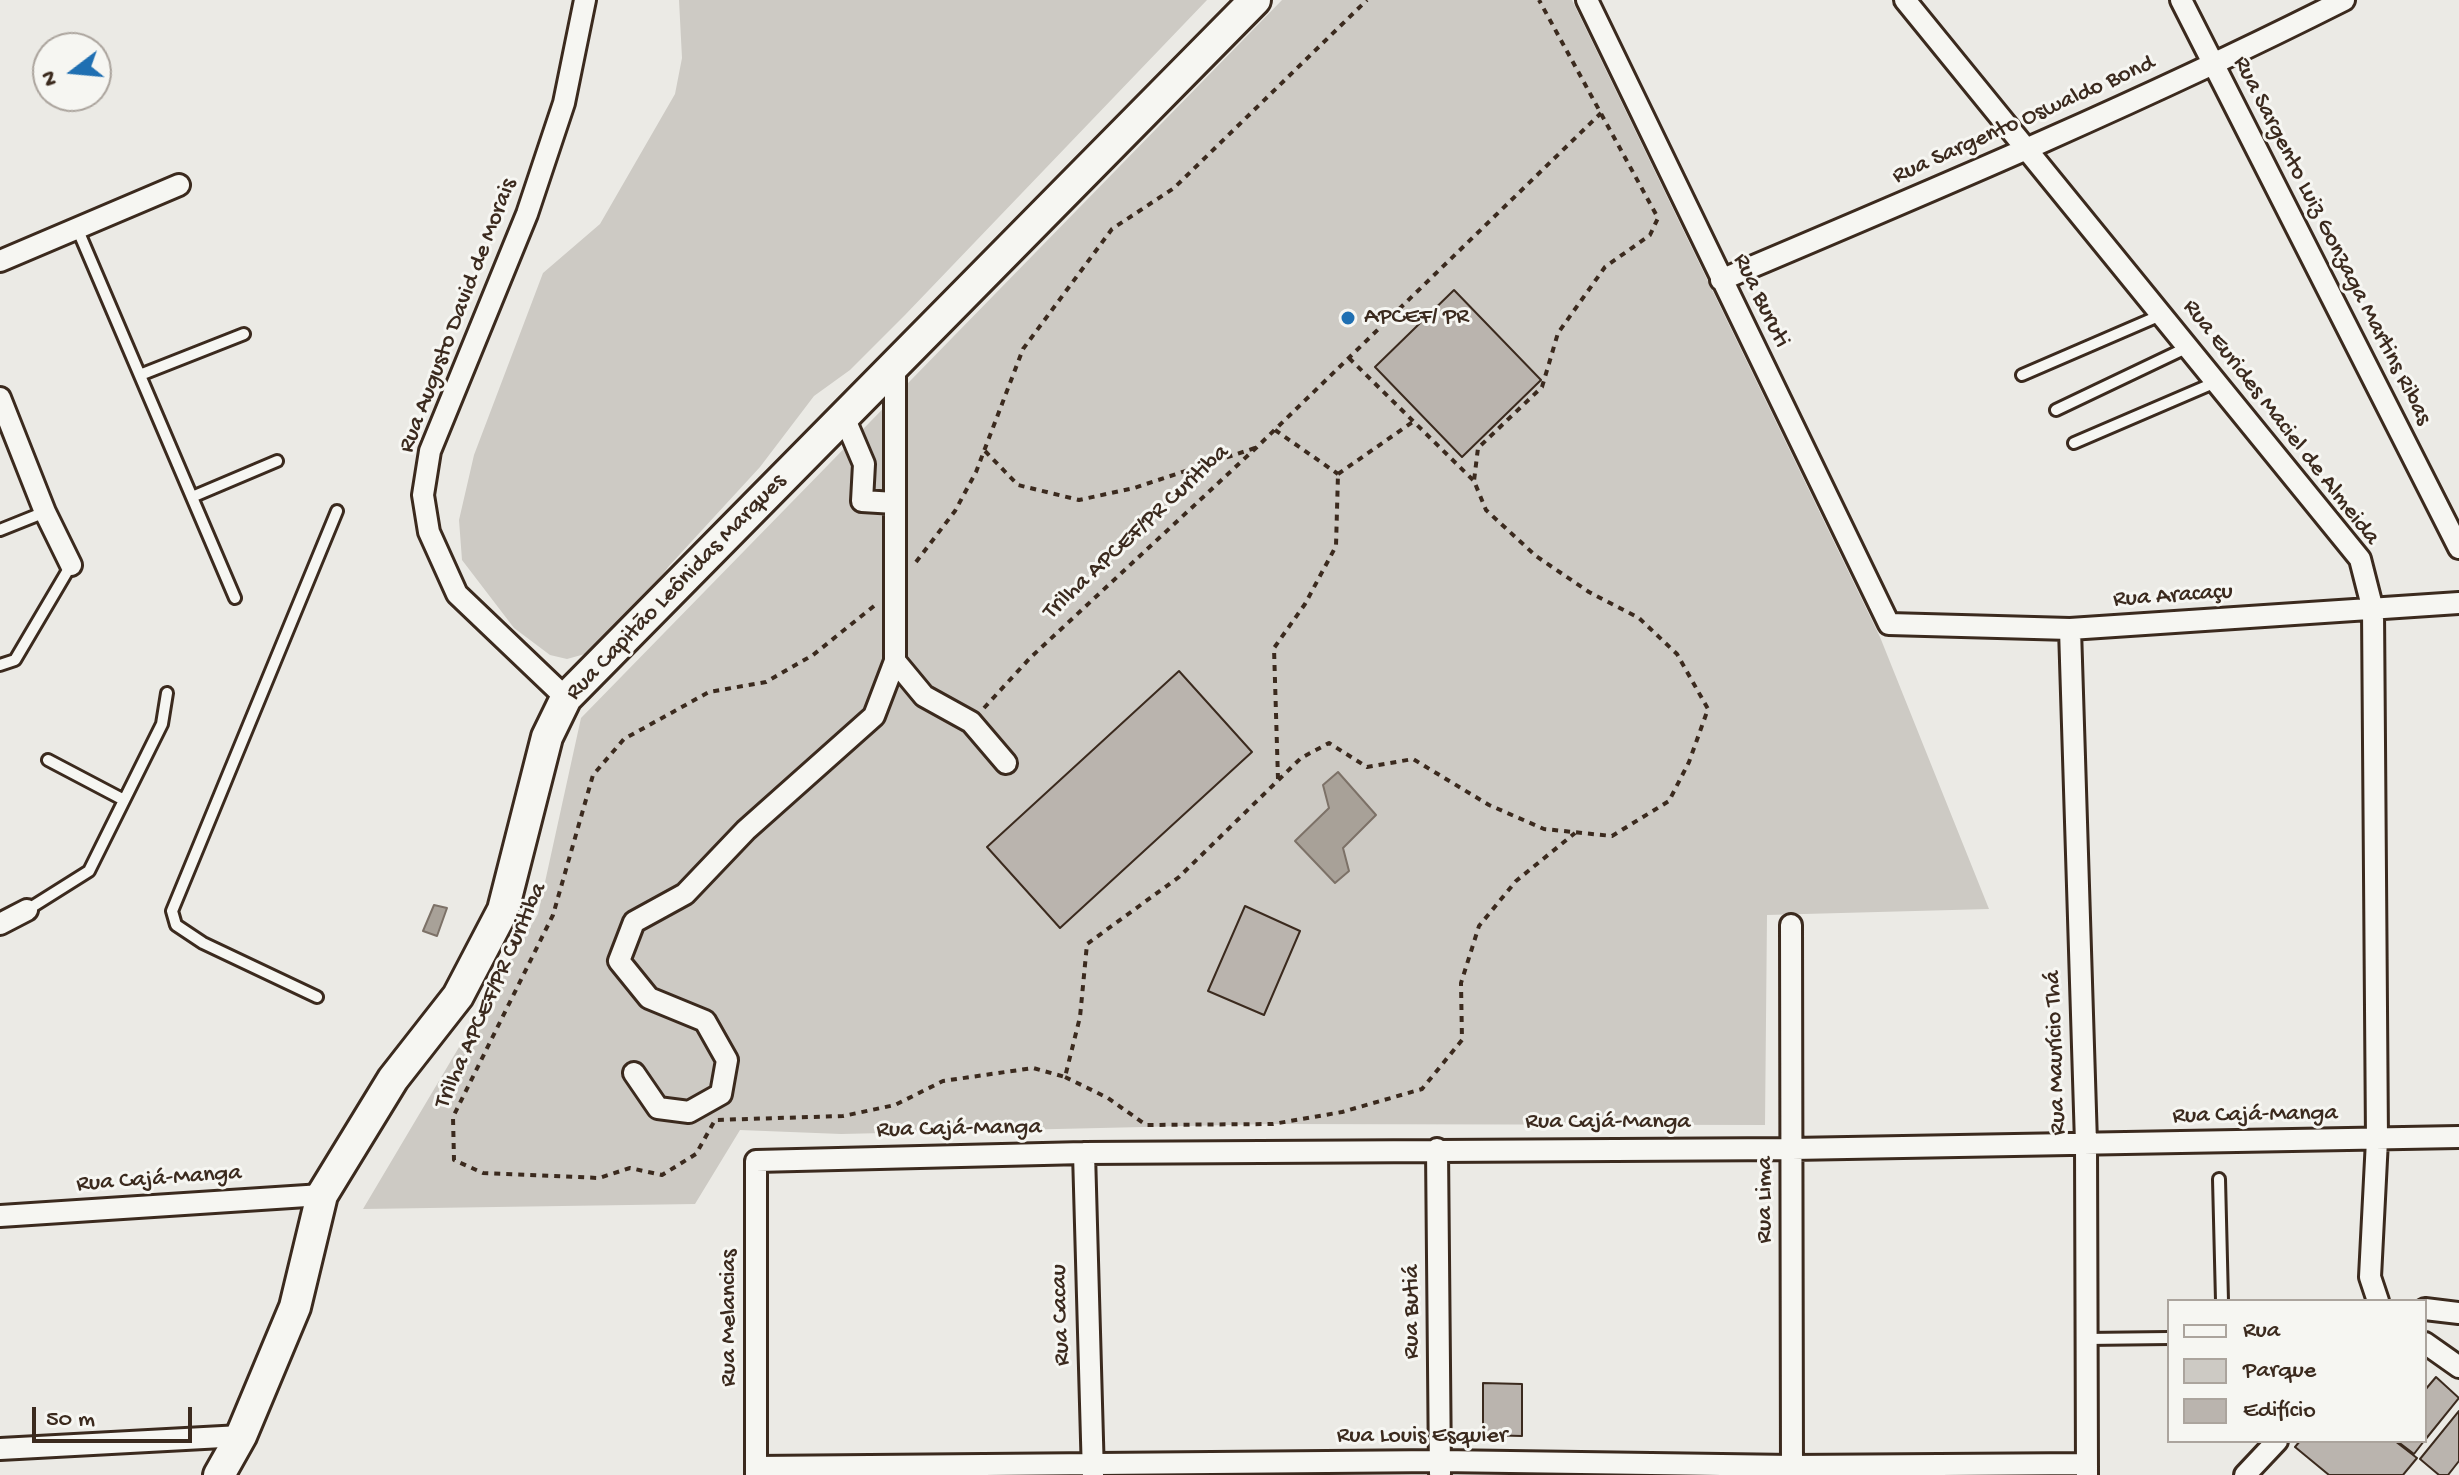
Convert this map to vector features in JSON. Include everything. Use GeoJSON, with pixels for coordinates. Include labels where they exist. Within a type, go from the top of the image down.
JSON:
{"type":"FeatureCollection","features":[{"type":"Feature","properties":{"kind":"street","name":"Rua Augusto David de Morais"},"geometry":{"type":"LineString","coordinates":[[566,698],[457,594],[429,532],[423,495],[430,451],[527,214],[564,103],[585,0]]}},
{"type":"Feature","properties":{"kind":"street","name":"Rua Capitão Leônidas Marques"},"geometry":{"type":"LineString","coordinates":[[219,1475],[241,1436],[295,1307],[322,1195],[393,1079],[458,996],[503,910],[547,737],[566,698],[1255,0]]}},
{"type":"Feature","properties":{"kind":"street","name":"Rua Buruti"},"geometry":{"type":"LineString","coordinates":[[1587,0],[1889,624]]}},
{"type":"Feature","properties":{"kind":"street","name":"Rua Eurides Maciel de Almeida"},"geometry":{"type":"LineString","coordinates":[[1905,0],[2360,559],[2373,610],[2377,1140],[2370,1277],[2377,1299]]}},
{"type":"Feature","properties":{"kind":"street","name":"Rua Sargento Luiz Gonzaga Martins Ribas"},"geometry":{"type":"LineString","coordinates":[[2181,0],[2459,548]]}},
{"type":"Feature","properties":{"kind":"street","name":"Rua Sargento Oswaldo Bond"},"geometry":{"type":"LineString","coordinates":[[1721,280],[2027,150],[2213,66],[2344,0]]}},
{"type":"Feature","properties":{"kind":"street"},"geometry":{"type":"LineString","coordinates":[[0,261],[179,185]]}},
{"type":"Feature","properties":{"kind":"street"},"geometry":{"type":"LineString","coordinates":[[634,1073],[658,1108],[689,1112],[721,1094],[727,1060],[705,1021],[649,998],[619,961],[634,922],[685,894],[746,830],[874,716],[895,661],[895,365]]}},
{"type":"Feature","properties":{"kind":"street"},"geometry":{"type":"LineString","coordinates":[[0,398],[45,512],[71,565]]}},
{"type":"Feature","properties":{"kind":"street"},"geometry":{"type":"LineString","coordinates":[[844,417],[864,464],[862,501],[895,503]]}},
{"type":"Feature","properties":{"kind":"street"},"geometry":{"type":"LineString","coordinates":[[864,464],[897,465]]}},
{"type":"Feature","properties":{"kind":"street","name":"Rua Aracaçu"},"geometry":{"type":"LineString","coordinates":[[1889,624],[2070,629],[2459,603]]}},
{"type":"Feature","properties":{"kind":"street","name":"Rua Maurício Thá"},"geometry":{"type":"LineString","coordinates":[[2070,629],[2086,1143],[2087,1470]]}},
{"type":"Feature","properties":{"kind":"street"},"geometry":{"type":"LineString","coordinates":[[895,661],[924,696],[971,722],[1006,763]]}},
{"type":"Feature","properties":{"kind":"street"},"geometry":{"type":"LineString","coordinates":[[0,924],[27,910]]}},
{"type":"Feature","properties":{"kind":"street","name":"Rua Lima"},"geometry":{"type":"LineString","coordinates":[[1791,925],[1792,1470]]}},
{"type":"Feature","properties":{"kind":"street","name":"Rua Cajá-Manga"},"geometry":{"type":"LineString","coordinates":[[756,1161],[1084,1153],[1792,1149],[2459,1137]]}},
{"type":"Feature","properties":{"kind":"street","name":"Rua Butiá"},"geometry":{"type":"LineString","coordinates":[[1437,1149],[1440,1468]]}},
{"type":"Feature","properties":{"kind":"street","name":"Rua Cacau"},"geometry":{"type":"LineString","coordinates":[[1084,1153],[1093,1471]]}},
{"type":"Feature","properties":{"kind":"street","name":"Rua Melancias"},"geometry":{"type":"LineString","coordinates":[[756,1161],[756,1471]]}},
{"type":"Feature","properties":{"kind":"street","name":"Rua Cajá-Manga"},"geometry":{"type":"LineString","coordinates":[[0,1216],[322,1195]]}},
{"type":"Feature","properties":{"kind":"street"},"geometry":{"type":"LineString","coordinates":[[2427,1309],[2459,1313]]}},
{"type":"Feature","properties":{"kind":"street"},"geometry":{"type":"LineString","coordinates":[[2427,1344],[2459,1367]]}},
{"type":"Feature","properties":{"kind":"street"},"geometry":{"type":"LineString","coordinates":[[0,1449],[241,1436]]}},
{"type":"Feature","properties":{"kind":"street"},"geometry":{"type":"LineString","coordinates":[[2245,1475],[2275,1443]]}},
{"type":"Feature","properties":{"kind":"street","name":"Rua Louis Esquier"},"geometry":{"type":"LineString","coordinates":[[756,1471],[1440,1468],[2087,1470]]}},
{"type":"Feature","properties":{"kind":"lane"},"geometry":{"type":"LineString","coordinates":[[77,228],[235,598]]}},
{"type":"Feature","properties":{"kind":"lane"},"geometry":{"type":"LineString","coordinates":[[2022,375],[2161,315]]}},
{"type":"Feature","properties":{"kind":"lane"},"geometry":{"type":"LineString","coordinates":[[140,375],[244,334]]}},
{"type":"Feature","properties":{"kind":"lane"},"geometry":{"type":"LineString","coordinates":[[2056,410],[2188,347]]}},
{"type":"Feature","properties":{"kind":"lane"},"geometry":{"type":"LineString","coordinates":[[2074,443],[2216,382]]}},
{"type":"Feature","properties":{"kind":"lane"},"geometry":{"type":"LineString","coordinates":[[192,497],[277,461]]}},
{"type":"Feature","properties":{"kind":"lane"},"geometry":{"type":"LineString","coordinates":[[317,997],[203,943],[176,925],[172,911],[337,511]]}},
{"type":"Feature","properties":{"kind":"lane"},"geometry":{"type":"LineString","coordinates":[[0,530],[45,512]]}},
{"type":"Feature","properties":{"kind":"lane"},"geometry":{"type":"LineString","coordinates":[[0,665],[15,660],[71,565]]}},
{"type":"Feature","properties":{"kind":"lane"},"geometry":{"type":"LineString","coordinates":[[27,910],[89,871],[162,724],[167,693]]}},
{"type":"Feature","properties":{"kind":"lane"},"geometry":{"type":"LineString","coordinates":[[48,760],[124,800]]}},
{"type":"Feature","properties":{"kind":"lane"},"geometry":{"type":"LineString","coordinates":[[2219,1179],[2222,1299]]}},
{"type":"Feature","properties":{"kind":"lane"},"geometry":{"type":"LineString","coordinates":[[2086,1339],[2167,1338]]}},
{"type":"Feature","properties":{"kind":"path","name":"Trilha APCEF/PR Curitiba"},"geometry":{"type":"LineString","coordinates":[[1367,0],[1174,188],[1112,229],[1023,349],[985,451],[955,511],[895,588],[813,655],[766,682],[709,692],[624,739],[593,775],[553,915],[453,1117],[454,1160],[483,1173],[599,1178],[630,1168],[662,1175],[696,1154],[715,1120],[843,1116],[895,1105],[943,1081],[1033,1068],[1065,1077],[1108,1098],[1146,1125],[1273,1124],[1342,1112],[1422,1089],[1462,1040],[1461,983],[1479,926],[1516,881],[1576,832]]}},
{"type":"Feature","properties":{"kind":"path"},"geometry":{"type":"LineString","coordinates":[[1474,481],[1478,448],[1542,387],[1558,333],[1605,267],[1650,235],[1658,218],[1539,0]]}},
{"type":"Feature","properties":{"kind":"path"},"geometry":{"type":"LineString","coordinates":[[1257,447],[1601,113]]}},
{"type":"Feature","properties":{"kind":"path"},"geometry":{"type":"LineString","coordinates":[[1065,1077],[1080,1017],[1087,944],[1179,877],[1301,758],[1329,743],[1367,767],[1413,759],[1489,805],[1544,829],[1612,836],[1669,801],[1689,762],[1708,709],[1677,654],[1639,618],[1589,592],[1536,556],[1486,510],[1474,481],[1349,358]]}},
{"type":"Feature","properties":{"kind":"path"},"geometry":{"type":"LineString","coordinates":[[1338,474],[1414,421]]}},
{"type":"Feature","properties":{"kind":"path"},"geometry":{"type":"LineString","coordinates":[[1275,430],[1338,474]]}},
{"type":"Feature","properties":{"kind":"path","name":"Trilha APCEF/PR Curitiba"},"geometry":{"type":"LineString","coordinates":[[985,451],[1018,485],[1079,500],[1161,480],[1257,447]]}},
{"type":"Feature","properties":{"kind":"path","name":"Trilha APCEF/PR Curitiba"},"geometry":{"type":"LineString","coordinates":[[971,722],[1041,648],[1257,447]]}},
{"type":"Feature","properties":{"kind":"path"},"geometry":{"type":"LineString","coordinates":[[1278,779],[1274,648],[1305,604],[1336,546],[1338,474]]}},
{"type":"Feature","properties":{"kind":"green space"},"geometry":{"type":"Polygon","coordinates":[[[679,0],[1207,0],[905,315],[850,370],[814,396],[760,467],[669,566],[636,609],[585,654],[567,659],[550,655],[514,628],[462,560],[459,520],[474,455],[543,273],[600,224],[675,94],[682,58],[679,0]]]}},
{"type":"Feature","properties":{"kind":"green space","name":"APCEF/ PR"},"geometry":{"type":"Polygon","coordinates":[[[1282,0],[1572,0],[1880,637],[1989,909],[1767,915],[1765,1125],[1273,1124],[841,1134],[740,1130],[695,1204],[363,1209],[538,914],[581,718],[1282,0]]]}},
{"type":"Feature","properties":{"kind":"shaded area"},"geometry":{"type":"Polygon","coordinates":[[[1338,772],[1376,815],[1343,848],[1349,871],[1335,883],[1295,841],[1329,808],[1323,785],[1338,772]]]}},
{"type":"Feature","properties":{"kind":"shaded area"},"geometry":{"type":"Polygon","coordinates":[[[434,905],[447,908],[437,936],[423,931],[434,905]]]}},
{"type":"Feature","properties":{"kind":"building"},"geometry":{"type":"Polygon","coordinates":[[[1454,290],[1541,380],[1462,457],[1375,367],[1454,290]]]}},
{"type":"Feature","properties":{"kind":"building"},"geometry":{"type":"Polygon","coordinates":[[[1179,671],[1252,752],[1060,928],[987,847],[1179,671]]]}},
{"type":"Feature","properties":{"kind":"building"},"geometry":{"type":"Polygon","coordinates":[[[1245,906],[1300,931],[1264,1015],[1208,991],[1245,906]]]}},
{"type":"Feature","properties":{"kind":"building"},"geometry":{"type":"Polygon","coordinates":[[[2436,1377],[2459,1398],[2427,1438],[2427,1388],[2436,1377]]]}},
{"type":"Feature","properties":{"kind":"building"},"geometry":{"type":"Polygon","coordinates":[[[1483,1383],[1522,1384],[1522,1436],[1483,1435],[1483,1383]]]}},
{"type":"Feature","properties":{"kind":"building"},"geometry":{"type":"Polygon","coordinates":[[[2459,1411],[2459,1461],[2448,1475],[2439,1475],[2420,1459],[2459,1411]]]}},
{"type":"Feature","properties":{"kind":"building"},"geometry":{"type":"Polygon","coordinates":[[[2298,1443],[2398,1443],[2417,1458],[2403,1475],[2329,1475],[2295,1447],[2298,1443]]]}},
{"type":"Feature","properties":{"kind":"building"},"geometry":{"type":"Polygon","coordinates":[[[2400,1443],[2422,1443],[2414,1454],[2400,1443]]]}},
{"type":"Feature","properties":{"kind":"place","name":"APCEF/ PR"},"geometry":{"type":"Point","coordinates":[1348,318]}}]}
